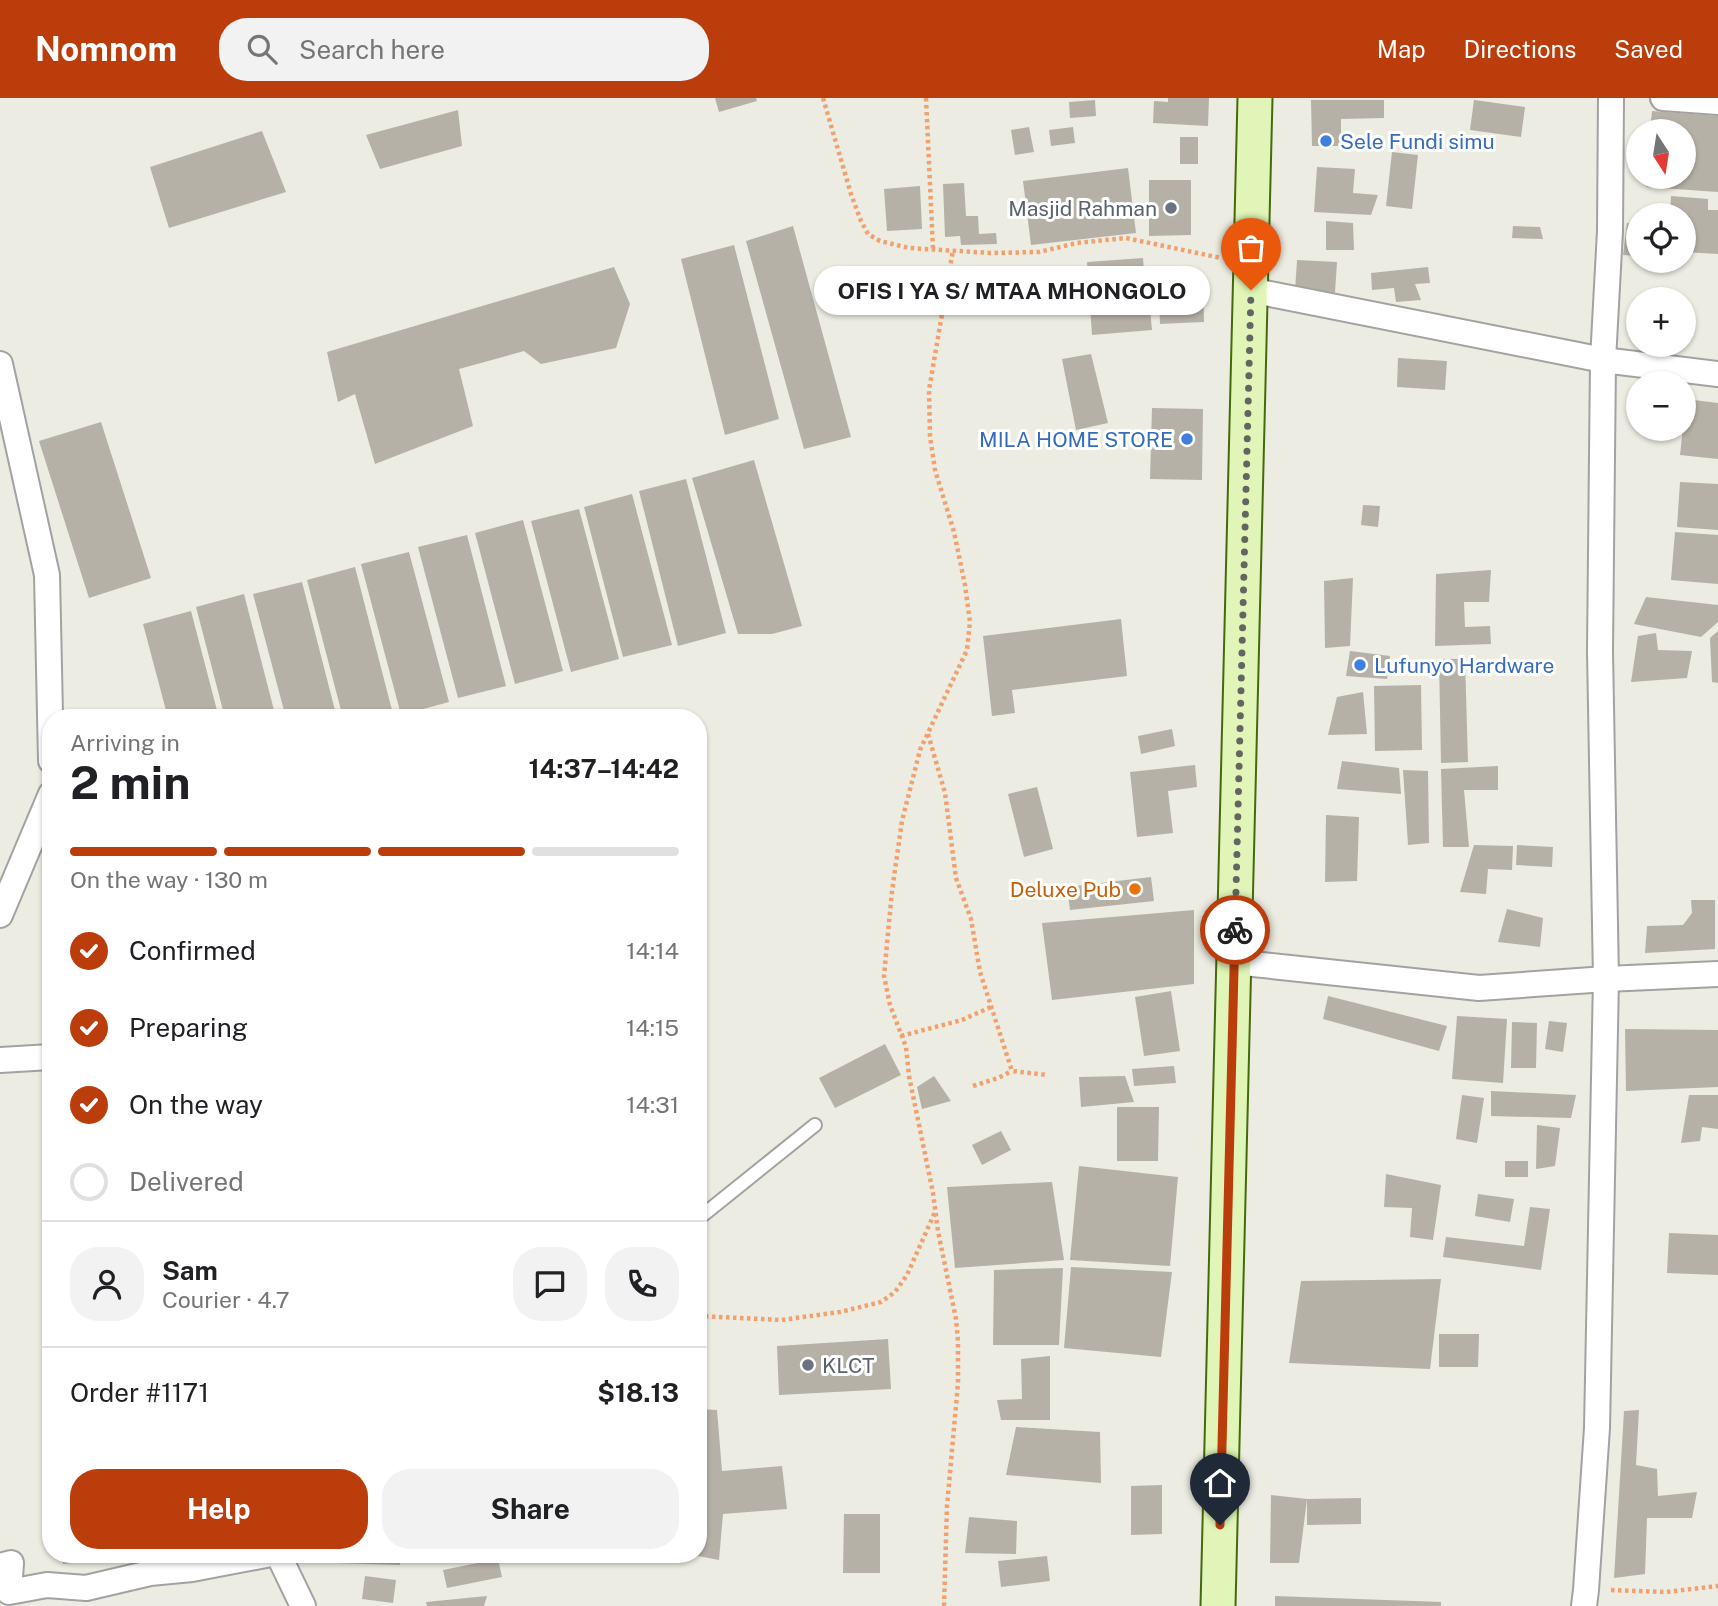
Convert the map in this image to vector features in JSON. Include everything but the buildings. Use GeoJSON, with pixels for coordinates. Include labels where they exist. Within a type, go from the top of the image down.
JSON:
{"type":"FeatureCollection","features":[{"type":"Feature","properties":{"kind":"street"},"geometry":{"type":"LineString","coordinates":[[1218,1606],[1255,98]]}},
{"type":"Feature","properties":{"kind":"street"},"geometry":{"type":"LineString","coordinates":[[1585,1598],[1597,1428],[1606,979],[1600,651],[1603,360],[1610,231],[1611,98]]}},
{"type":"Feature","properties":{"kind":"street"},"geometry":{"type":"LineString","coordinates":[[1663,98],[1718,102]]}},
{"type":"Feature","properties":{"kind":"street"},"geometry":{"type":"LineString","coordinates":[[1251,279],[1603,360],[1718,374]]}},
{"type":"Feature","properties":{"kind":"street"},"geometry":{"type":"LineString","coordinates":[[0,364],[47,575],[50,709]]}},
{"type":"Feature","properties":{"kind":"street"},"geometry":{"type":"LineString","coordinates":[[0,915],[42,815]]}},
{"type":"Feature","properties":{"kind":"street"},"geometry":{"type":"LineString","coordinates":[[1234,962],[1479,988],[1718,974]]}},
{"type":"Feature","properties":{"kind":"street"},"geometry":{"type":"LineString","coordinates":[[0,1060],[42,1058]]}},
{"type":"Feature","properties":{"kind":"street"},"geometry":{"type":"LineString","coordinates":[[0,1566],[11,1563],[9,1592],[47,1585],[86,1588],[149,1573],[223,1563]]}},
{"type":"Feature","properties":{"kind":"street"},"geometry":{"type":"LineString","coordinates":[[282,1563],[303,1606]]}},
{"type":"Feature","properties":{"kind":"lane"},"geometry":{"type":"LineString","coordinates":[[707,1212],[815,1125]]}},
{"type":"Feature","properties":{"kind":"path"},"geometry":{"type":"LineString","coordinates":[[823,98],[861,221],[868,234],[880,241],[909,248],[991,253],[1038,252],[1077,243],[1126,238],[1214,256],[1251,279]]}},
{"type":"Feature","properties":{"kind":"path"},"geometry":{"type":"LineString","coordinates":[[926,98],[933,249]]}},
{"type":"Feature","properties":{"kind":"path"},"geometry":{"type":"LineString","coordinates":[[944,1606],[947,1506],[958,1383],[956,1319],[908,1076],[906,1047],[890,1005],[884,976],[902,821],[920,750],[967,650],[970,622],[954,532],[935,470],[930,436],[929,390],[953,250]]}},
{"type":"Feature","properties":{"kind":"path"},"geometry":{"type":"LineString","coordinates":[[928,733],[945,793],[957,878],[971,919],[980,972],[1012,1071]]}},
{"type":"Feature","properties":{"kind":"path"},"geometry":{"type":"LineString","coordinates":[[901,1036],[962,1020],[991,1007]]}},
{"type":"Feature","properties":{"kind":"path"},"geometry":{"type":"LineString","coordinates":[[973,1086],[1012,1071],[1047,1075]]}},
{"type":"Feature","properties":{"kind":"path"},"geometry":{"type":"LineString","coordinates":[[707,1316],[781,1320],[840,1312],[881,1301],[895,1292],[907,1275],[936,1211]]}},
{"type":"Feature","properties":{"kind":"path"},"geometry":{"type":"LineString","coordinates":[[1585,1598],[1718,1586]]}},
{"type":"Feature","properties":{"kind":"way so far"},"geometry":{"type":"LineString","coordinates":[[1235,930],[1251,290]]}},
{"type":"Feature","properties":{"kind":"place","name":"Sele Fundi simu"},"geometry":{"type":"Point","coordinates":[1326,141]}},
{"type":"Feature","properties":{"kind":"place","name":"Masjid Rahman"},"geometry":{"type":"Point","coordinates":[1171,208]}},
{"type":"Feature","properties":{"kind":"place","name":"OFIS I YA S/ MTAA MHONGOLO"},"geometry":{"type":"Point","coordinates":[1251,290]}},
{"type":"Feature","properties":{"kind":"place","name":"MILA HOME STORE"},"geometry":{"type":"Point","coordinates":[1187,439]}},
{"type":"Feature","properties":{"kind":"place","name":"Lufunyo Hardware"},"geometry":{"type":"Point","coordinates":[1360,665]}},
{"type":"Feature","properties":{"kind":"place","name":"Deluxe Pub"},"geometry":{"type":"Point","coordinates":[1135,889]}},
{"type":"Feature","properties":{"kind":"place","name":"KLCT"},"geometry":{"type":"Point","coordinates":[808,1365]}},
{"type":"Feature","properties":{"kind":"route"},"geometry":{"type":"LineString","coordinates":[[1220,1525],[1235,930]]}}]}
